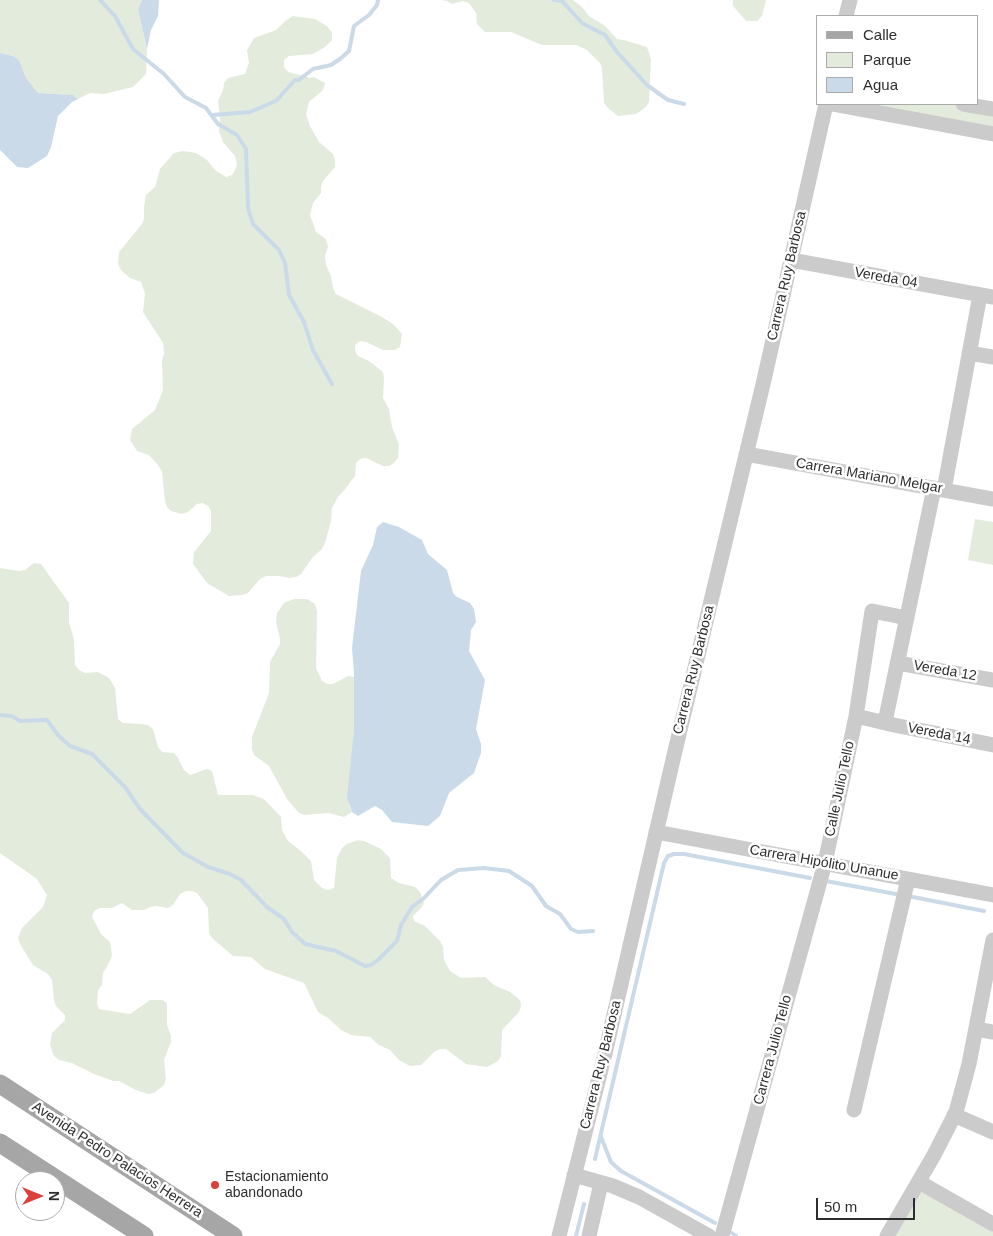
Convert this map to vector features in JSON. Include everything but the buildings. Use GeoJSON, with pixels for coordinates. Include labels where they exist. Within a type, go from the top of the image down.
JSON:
{"type":"FeatureCollection","features":[{"type":"Feature","properties":{"kind":"main road","name":"Avenida Pedro Palacios Herrera"},"geometry":{"type":"LineString","coordinates":[[0,1084],[233,1236]]}},
{"type":"Feature","properties":{"kind":"main road"},"geometry":{"type":"LineString","coordinates":[[0,1142],[144,1236]]}},
{"type":"Feature","properties":{"kind":"street"},"geometry":{"type":"LineString","coordinates":[[846,15],[850,0]]}},
{"type":"Feature","properties":{"kind":"street","name":"Carrera Ruy Barbosa"},"geometry":{"type":"LineString","coordinates":[[559,1236],[604,1058],[826,105]]}},
{"type":"Feature","properties":{"kind":"street"},"geometry":{"type":"LineString","coordinates":[[837,105],[993,134]]}},
{"type":"Feature","properties":{"kind":"street"},"geometry":{"type":"LineString","coordinates":[[969,105],[993,109]]}},
{"type":"Feature","properties":{"kind":"street","name":"Vereda 04"},"geometry":{"type":"LineString","coordinates":[[791,260],[987,296]]}},
{"type":"Feature","properties":{"kind":"street"},"geometry":{"type":"LineString","coordinates":[[856,716],[886,722],[907,618],[939,489],[969,353],[987,296]]}},
{"type":"Feature","properties":{"kind":"street"},"geometry":{"type":"LineString","coordinates":[[969,353],[993,357]]}},
{"type":"Feature","properties":{"kind":"street","name":"Carrera Mariano Melgar"},"geometry":{"type":"LineString","coordinates":[[746,454],[993,498]]}},
{"type":"Feature","properties":{"kind":"street","name":"Calle Julio Tello"},"geometry":{"type":"LineString","coordinates":[[825,864],[856,716],[872,612],[907,618]]}},
{"type":"Feature","properties":{"kind":"street","name":"Vereda 12"},"geometry":{"type":"LineString","coordinates":[[898,663],[993,680]]}},
{"type":"Feature","properties":{"kind":"street","name":"Vereda 14"},"geometry":{"type":"LineString","coordinates":[[886,722],[993,745]]}},
{"type":"Feature","properties":{"kind":"street","name":"Carrera Hipólito Unanue"},"geometry":{"type":"LineString","coordinates":[[656,832],[825,864],[905,890],[993,895]]}},
{"type":"Feature","properties":{"kind":"street","name":"Carrera Julio Tello"},"geometry":{"type":"LineString","coordinates":[[722,1236],[825,864]]}},
{"type":"Feature","properties":{"kind":"street"},"geometry":{"type":"LineString","coordinates":[[854,1110],[905,890]]}},
{"type":"Feature","properties":{"kind":"street"},"geometry":{"type":"LineString","coordinates":[[887,1236],[919,1182],[954,1115],[963,1090],[993,940]]}},
{"type":"Feature","properties":{"kind":"street"},"geometry":{"type":"LineString","coordinates":[[976,1029],[993,1032]]}},
{"type":"Feature","properties":{"kind":"street"},"geometry":{"type":"LineString","coordinates":[[954,1115],[993,1132]]}},
{"type":"Feature","properties":{"kind":"street"},"geometry":{"type":"LineString","coordinates":[[574,1175],[601,1182],[639,1196],[709,1236]]}},
{"type":"Feature","properties":{"kind":"street"},"geometry":{"type":"LineString","coordinates":[[589,1236],[601,1182]]}},
{"type":"Feature","properties":{"kind":"street"},"geometry":{"type":"LineString","coordinates":[[919,1182],[993,1224]]}},
{"type":"Feature","properties":{"kind":"green space"},"geometry":{"type":"Polygon","coordinates":[[[0,0],[142,0],[138,10],[147,49],[146,74],[133,87],[104,94],[90,93],[78,99],[73,95],[38,93],[26,78],[19,60],[13,56],[0,53],[0,0]]]}},
{"type":"Feature","properties":{"kind":"green space"},"geometry":{"type":"Polygon","coordinates":[[[441,0],[573,0],[589,16],[605,26],[617,39],[647,47],[651,59],[649,102],[646,107],[636,114],[618,116],[604,103],[602,68],[600,63],[587,50],[576,45],[542,45],[511,32],[485,32],[477,24],[476,13],[469,3],[463,1],[452,4],[441,0]]]}},
{"type":"Feature","properties":{"kind":"green space"},"geometry":{"type":"Polygon","coordinates":[[[733,0],[766,0],[762,16],[757,21],[746,21],[733,6],[733,0]]]}},
{"type":"Feature","properties":{"kind":"green space"},"geometry":{"type":"Polygon","coordinates":[[[293,16],[315,19],[327,26],[332,33],[332,40],[325,47],[313,54],[289,56],[284,60],[284,67],[288,72],[311,78],[314,77],[325,83],[323,90],[309,102],[306,114],[319,142],[333,154],[335,160],[335,167],[323,181],[321,193],[313,203],[310,215],[316,232],[326,239],[328,247],[325,256],[326,265],[331,276],[333,288],[336,294],[393,324],[402,334],[400,347],[395,350],[383,350],[360,341],[355,345],[355,351],[358,356],[369,361],[383,372],[383,398],[389,409],[392,427],[399,445],[398,458],[389,466],[383,466],[366,458],[360,459],[356,463],[355,476],[338,497],[332,508],[331,521],[325,543],[301,574],[290,578],[266,576],[260,579],[248,593],[229,596],[207,583],[193,564],[194,552],[211,531],[211,511],[208,506],[203,503],[197,504],[188,512],[182,514],[171,511],[165,501],[162,472],[158,465],[149,455],[137,451],[130,440],[132,429],[155,410],[163,390],[162,360],[164,354],[163,343],[143,312],[145,294],[141,282],[130,278],[121,270],[118,264],[119,252],[142,224],[146,195],[155,187],[160,169],[174,153],[183,151],[196,153],[226,177],[232,175],[237,164],[235,156],[223,142],[219,131],[218,101],[224,83],[228,78],[245,74],[249,63],[247,50],[254,38],[276,30],[293,16]]]}},
{"type":"Feature","properties":{"kind":"green space"},"geometry":{"type":"Polygon","coordinates":[[[837,105],[969,105],[993,109],[993,134],[837,105]]]}},
{"type":"Feature","properties":{"kind":"green space"},"geometry":{"type":"Polygon","coordinates":[[[975,519],[993,522],[993,565],[968,560],[975,519]]]}},
{"type":"Feature","properties":{"kind":"green space"},"geometry":{"type":"Polygon","coordinates":[[[34,563],[41,564],[69,603],[69,622],[74,640],[75,665],[85,673],[98,672],[109,678],[115,688],[118,719],[123,723],[148,725],[153,729],[158,747],[162,752],[174,753],[184,770],[190,775],[207,769],[212,771],[218,795],[253,795],[264,799],[281,817],[282,830],[288,841],[311,861],[314,880],[322,888],[328,890],[334,888],[337,858],[342,848],[347,844],[358,840],[364,841],[381,849],[390,858],[391,878],[399,883],[415,887],[420,892],[424,903],[413,916],[414,921],[425,926],[440,941],[443,947],[444,960],[450,971],[461,978],[485,977],[494,985],[510,992],[520,1000],[519,1012],[502,1030],[501,1056],[498,1061],[487,1067],[466,1064],[446,1049],[440,1049],[434,1052],[421,1065],[410,1066],[399,1060],[390,1050],[379,1045],[370,1037],[351,1035],[341,1030],[318,1012],[304,983],[265,969],[251,957],[233,956],[212,938],[209,933],[208,908],[197,893],[192,891],[180,894],[173,905],[168,908],[156,906],[144,910],[132,910],[122,903],[112,908],[100,908],[94,911],[92,917],[101,934],[110,942],[112,955],[103,973],[102,985],[98,990],[97,1003],[99,1009],[130,1014],[150,1000],[162,1000],[167,1003],[167,1025],[171,1042],[164,1060],[166,1079],[164,1085],[154,1093],[148,1094],[119,1081],[113,1081],[94,1074],[72,1063],[59,1060],[54,1056],[50,1045],[52,1033],[65,1020],[65,1015],[56,1006],[52,980],[48,974],[33,965],[18,938],[22,928],[43,907],[47,895],[37,879],[0,853],[0,568],[19,571],[25,570],[34,563]]]}},
{"type":"Feature","properties":{"kind":"green space"},"geometry":{"type":"Polygon","coordinates":[[[294,599],[307,599],[315,604],[317,611],[316,668],[322,681],[327,684],[333,684],[348,676],[354,677],[354,730],[349,806],[352,812],[344,817],[328,813],[304,815],[299,813],[287,799],[269,766],[254,755],[252,749],[252,737],[269,693],[270,662],[280,644],[276,623],[277,613],[284,603],[294,599]]]}},
{"type":"Feature","properties":{"kind":"green space"},"geometry":{"type":"Polygon","coordinates":[[[919,1182],[993,1224],[993,1236],[887,1236],[919,1182]]]}},
{"type":"Feature","properties":{"kind":"water"},"geometry":{"type":"Polygon","coordinates":[[[142,0],[159,0],[158,16],[151,30],[147,49],[138,10],[142,0]]]}},
{"type":"Feature","properties":{"kind":"water"},"geometry":{"type":"Polygon","coordinates":[[[0,53],[13,56],[19,60],[26,78],[38,93],[73,95],[78,99],[72,102],[58,116],[47,156],[28,168],[17,167],[0,150],[0,53]]]}},
{"type":"Feature","properties":{"kind":"water"},"geometry":{"type":"Polygon","coordinates":[[[383,522],[399,527],[422,540],[428,554],[447,570],[453,593],[470,603],[474,609],[476,622],[471,630],[469,651],[485,680],[476,729],[481,744],[481,753],[474,773],[449,793],[440,816],[428,826],[392,822],[382,810],[375,806],[358,816],[352,812],[347,798],[354,730],[352,648],[361,571],[373,545],[377,527],[383,522]]]}},
{"type":"Feature","properties":{"kind":"waterway"},"geometry":{"type":"LineString","coordinates":[[100,0],[115,16],[133,49],[164,74],[185,97],[206,108],[218,124],[237,135],[246,149],[248,208],[253,224],[279,250],[285,263],[289,295],[304,322],[313,350],[332,384]]}},
{"type":"Feature","properties":{"kind":"waterway"},"geometry":{"type":"LineString","coordinates":[[212,115],[250,112],[276,101],[295,80],[299,80],[313,69],[331,65],[340,59],[349,51],[354,26],[369,15],[377,5],[378,0]]}},
{"type":"Feature","properties":{"kind":"waterway"},"geometry":{"type":"LineString","coordinates":[[554,0],[562,1],[582,23],[605,35],[617,52],[647,85],[668,100],[684,104]]}},
{"type":"Feature","properties":{"kind":"waterway"},"geometry":{"type":"LineString","coordinates":[[0,715],[12,716],[20,721],[47,720],[58,735],[70,746],[92,754],[125,787],[140,809],[183,853],[208,867],[230,874],[241,880],[267,907],[284,919],[292,932],[305,944],[336,951],[365,966],[371,965],[379,959],[397,941],[401,925],[412,907],[424,898],[441,880],[458,870],[484,868],[509,871],[532,886],[546,906],[560,914],[571,929],[578,932],[593,931]]}},
{"type":"Feature","properties":{"kind":"waterway"},"geometry":{"type":"LineString","coordinates":[[595,1159],[664,863],[668,856],[684,854],[810,878]]}},
{"type":"Feature","properties":{"kind":"waterway"},"geometry":{"type":"LineString","coordinates":[[826,881],[901,895]]}},
{"type":"Feature","properties":{"kind":"waterway"},"geometry":{"type":"LineString","coordinates":[[908,896],[984,911]]}},
{"type":"Feature","properties":{"kind":"waterway"},"geometry":{"type":"LineString","coordinates":[[601,1137],[611,1162],[621,1171],[715,1223]]}},
{"type":"Feature","properties":{"kind":"waterway"},"geometry":{"type":"LineString","coordinates":[[576,1236],[584,1204]]}},
{"type":"Feature","properties":{"kind":"waterway"},"geometry":{"type":"LineString","coordinates":[[732,1233],[736,1236]]}},
{"type":"Feature","properties":{"kind":"place","name":"Estacionamiento abandonado"},"geometry":{"type":"Point","coordinates":[215,1185]}}]}
